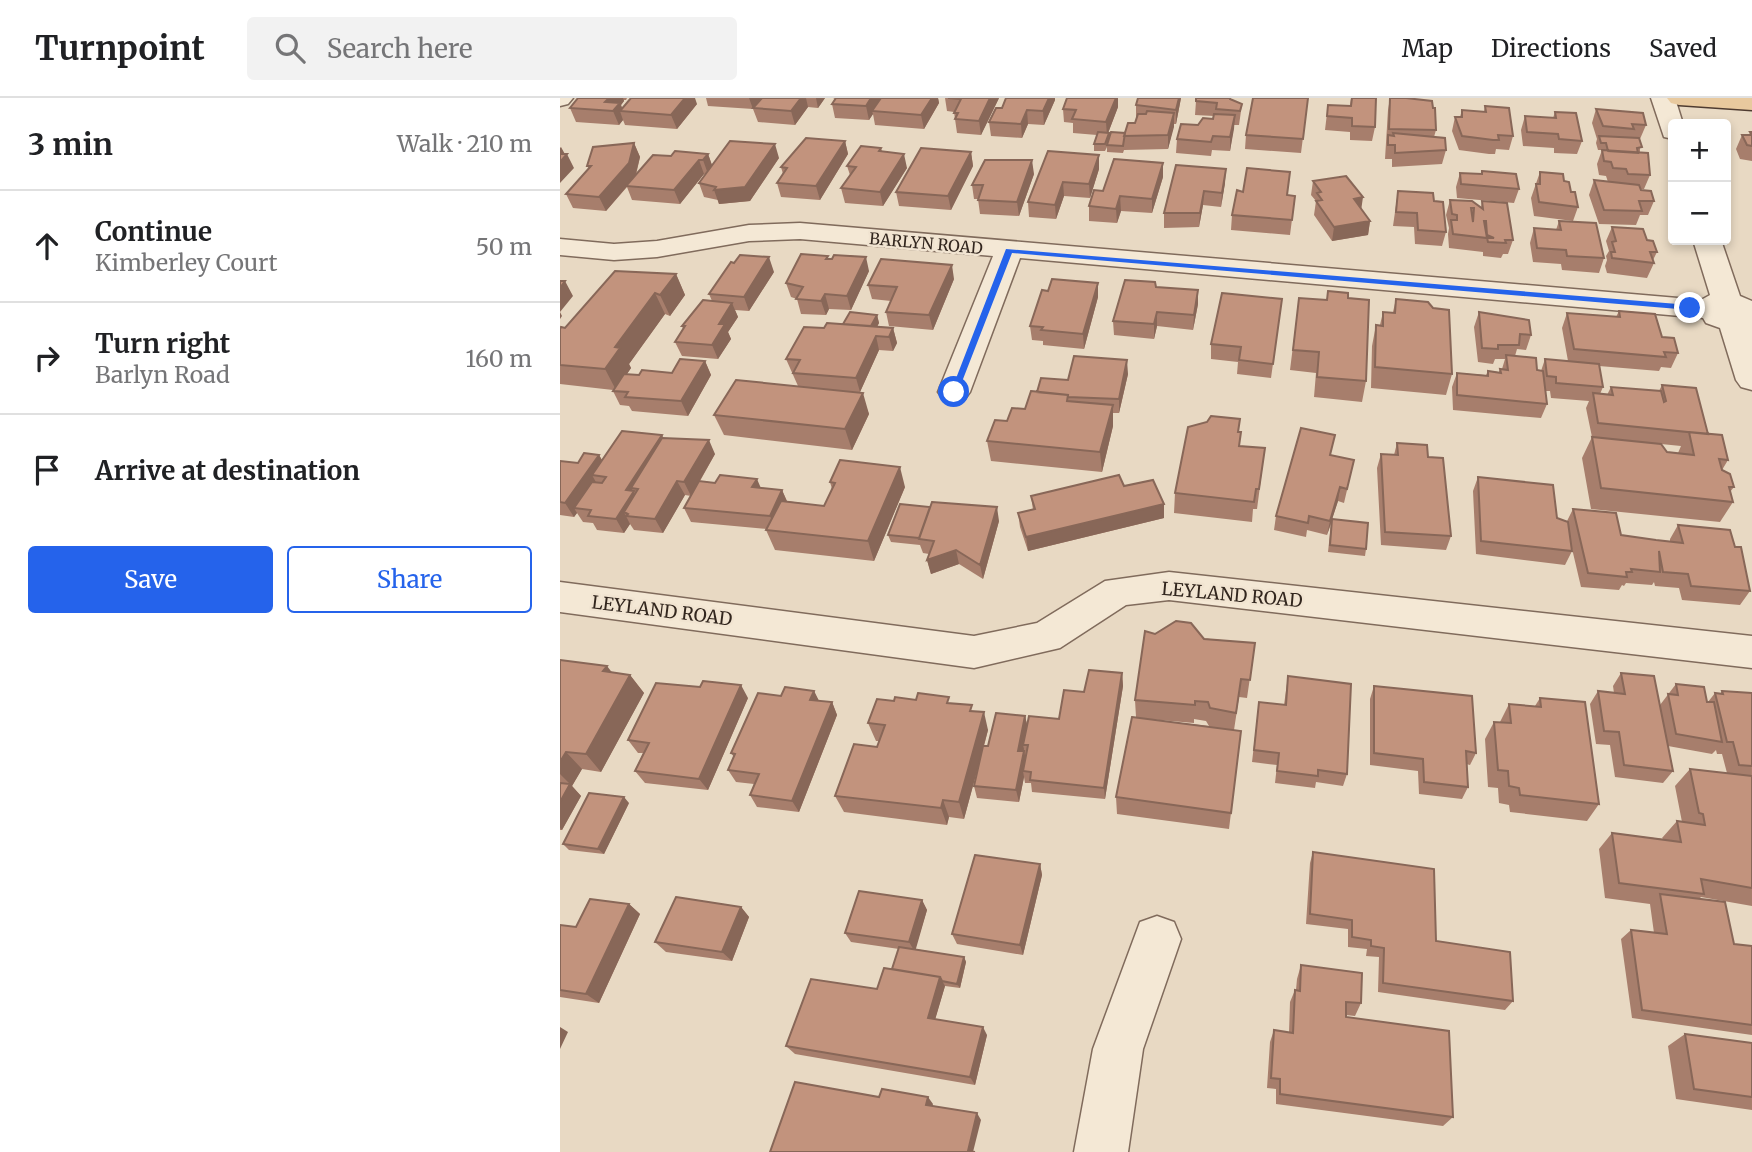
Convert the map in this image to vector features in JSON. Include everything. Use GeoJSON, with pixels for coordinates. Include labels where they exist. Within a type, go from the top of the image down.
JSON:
{"type":"FeatureCollection","features":[{"type":"Feature","properties":{"kind":"main road"},"geometry":{"type":"LineString","coordinates":[[1679,98],[1752,103]]}},
{"type":"Feature","properties":{"kind":"street"},"geometry":{"type":"LineString","coordinates":[[1663,98],[1669,119]]}},
{"type":"Feature","properties":{"kind":"street","name":"BARLYN ROAD"},"geometry":{"type":"LineString","coordinates":[[560,247],[614,252],[657,249],[749,233],[800,231],[1734,312]]}},
{"type":"Feature","properties":{"kind":"street"},"geometry":{"type":"LineString","coordinates":[[1709,245],[1734,312],[1752,380]]}},
{"type":"Feature","properties":{"kind":"street"},"geometry":{"type":"LineString","coordinates":[[954,392],[1009,250]]}},
{"type":"Feature","properties":{"kind":"street","name":"LEYLAND ROAD"},"geometry":{"type":"LineString","coordinates":[[560,597],[974,652],[1046,637],[1118,591],[1169,586],[1752,652]]}},
{"type":"Feature","properties":{"kind":"street"},"geometry":{"type":"LineString","coordinates":[[1101,1152],[1118,1049],[1157,939]]}},
{"type":"Feature","properties":{"kind":"building"},"geometry":{"type":"Polygon","coordinates":[[[578,98],[609,98],[605,102],[620,103],[613,111],[570,108],[578,98]]]}},
{"type":"Feature","properties":{"kind":"building"},"geometry":{"type":"Polygon","coordinates":[[[631,98],[685,98],[671,115],[620,111],[631,98]]]}},
{"type":"Feature","properties":{"kind":"building"},"geometry":{"type":"Polygon","coordinates":[[[762,98],[801,98],[791,111],[753,108],[762,98]]]}},
{"type":"Feature","properties":{"kind":"building"},"geometry":{"type":"Polygon","coordinates":[[[836,98],[871,98],[866,106],[832,104],[836,98]]]}},
{"type":"Feature","properties":{"kind":"building"},"geometry":{"type":"Polygon","coordinates":[[[881,98],[932,98],[921,115],[872,111],[881,98]]]}},
{"type":"Feature","properties":{"kind":"building"},"geometry":{"type":"Polygon","coordinates":[[[948,98],[990,98],[979,121],[955,119],[958,113],[954,113],[961,99],[948,98]]]}},
{"type":"Feature","properties":{"kind":"building"},"geometry":{"type":"Polygon","coordinates":[[[1006,98],[1049,98],[1043,111],[1027,110],[1021,124],[989,122],[996,108],[1002,108],[1006,98]]]}},
{"type":"Feature","properties":{"kind":"building"},"geometry":{"type":"Polygon","coordinates":[[[1067,98],[1116,98],[1106,122],[1072,119],[1076,110],[1063,109],[1067,98]]]}},
{"type":"Feature","properties":{"kind":"building"},"geometry":{"type":"Polygon","coordinates":[[[1138,98],[1179,98],[1176,110],[1136,105],[1138,98]]]}},
{"type":"Feature","properties":{"kind":"building"},"geometry":{"type":"Polygon","coordinates":[[[1196,98],[1230,98],[1242,104],[1240,111],[1216,109],[1217,103],[1196,101],[1196,98]]]}},
{"type":"Feature","properties":{"kind":"building"},"geometry":{"type":"Polygon","coordinates":[[[1253,98],[1308,98],[1303,139],[1246,135],[1253,98]]]}},
{"type":"Feature","properties":{"kind":"building"},"geometry":{"type":"Polygon","coordinates":[[[1352,98],[1376,98],[1375,127],[1352,126],[1352,118],[1327,116],[1328,105],[1351,106],[1352,98]]]}},
{"type":"Feature","properties":{"kind":"building"},"geometry":{"type":"Polygon","coordinates":[[[1390,98],[1432,101],[1436,130],[1389,129],[1390,98]]]}},
{"type":"Feature","properties":{"kind":"building"},"geometry":{"type":"Polygon","coordinates":[[[1485,106],[1509,108],[1513,136],[1498,135],[1499,140],[1493,140],[1462,136],[1455,117],[1462,117],[1462,110],[1486,112],[1485,106]]]}},
{"type":"Feature","properties":{"kind":"building"},"geometry":{"type":"Polygon","coordinates":[[[1596,109],[1643,113],[1646,125],[1632,124],[1634,129],[1603,126],[1596,109]]]}},
{"type":"Feature","properties":{"kind":"building"},"geometry":{"type":"Polygon","coordinates":[[[1147,111],[1174,113],[1168,135],[1124,136],[1128,123],[1135,123],[1138,114],[1146,114],[1147,111]]]}},
{"type":"Feature","properties":{"kind":"building"},"geometry":{"type":"Polygon","coordinates":[[[1555,112],[1576,113],[1582,141],[1559,139],[1558,134],[1527,132],[1525,116],[1556,118],[1555,112]]]}},
{"type":"Feature","properties":{"kind":"building"},"geometry":{"type":"Polygon","coordinates":[[[1214,114],[1235,115],[1230,137],[1213,136],[1211,142],[1177,139],[1181,124],[1198,125],[1203,118],[1213,119],[1214,114]]]}},
{"type":"Feature","properties":{"kind":"building"},"geometry":{"type":"Polygon","coordinates":[[[1098,132],[1109,133],[1105,144],[1094,144],[1098,132]]]}},
{"type":"Feature","properties":{"kind":"building"},"geometry":{"type":"Polygon","coordinates":[[[1111,132],[1125,133],[1123,146],[1107,145],[1111,132]]]}},
{"type":"Feature","properties":{"kind":"building"},"geometry":{"type":"Polygon","coordinates":[[[1393,133],[1445,138],[1446,150],[1395,153],[1395,145],[1388,145],[1388,135],[1394,136],[1393,133]]]}},
{"type":"Feature","properties":{"kind":"building"},"geometry":{"type":"Polygon","coordinates":[[[1742,135],[1752,135],[1752,146],[1747,145],[1742,135]]]}},
{"type":"Feature","properties":{"kind":"building"},"geometry":{"type":"Polygon","coordinates":[[[1599,136],[1639,138],[1642,147],[1637,148],[1638,153],[1608,151],[1606,143],[1601,143],[1599,136]]]}},
{"type":"Feature","properties":{"kind":"building"},"geometry":{"type":"Polygon","coordinates":[[[806,138],[845,141],[816,186],[777,183],[787,168],[781,167],[806,138]]]}},
{"type":"Feature","properties":{"kind":"building"},"geometry":{"type":"Polygon","coordinates":[[[730,141],[775,144],[745,187],[714,190],[716,187],[699,183],[730,141]]]}},
{"type":"Feature","properties":{"kind":"building"},"geometry":{"type":"Polygon","coordinates":[[[634,143],[629,163],[599,197],[566,194],[591,166],[587,166],[593,147],[634,143]]]}},
{"type":"Feature","properties":{"kind":"building"},"geometry":{"type":"Polygon","coordinates":[[[861,146],[904,154],[880,192],[841,188],[856,167],[847,166],[861,146]]]}},
{"type":"Feature","properties":{"kind":"building"},"geometry":{"type":"Polygon","coordinates":[[[921,148],[971,152],[948,196],[896,192],[921,148]]]}},
{"type":"Feature","properties":{"kind":"building"},"geometry":{"type":"Polygon","coordinates":[[[1602,150],[1648,153],[1650,175],[1628,174],[1626,169],[1613,168],[1611,162],[1604,161],[1602,150]]]}},
{"type":"Feature","properties":{"kind":"building"},"geometry":{"type":"Polygon","coordinates":[[[675,151],[708,154],[703,160],[699,160],[674,190],[626,186],[653,155],[671,156],[675,151]]]}},
{"type":"Feature","properties":{"kind":"building"},"geometry":{"type":"Polygon","coordinates":[[[1048,151],[1099,155],[1089,184],[1063,182],[1055,205],[1028,202],[1048,151]]]}},
{"type":"Feature","properties":{"kind":"building"},"geometry":{"type":"Polygon","coordinates":[[[1114,159],[1163,163],[1152,199],[1120,196],[1116,209],[1089,206],[1094,190],[1103,191],[1114,159]]]}},
{"type":"Feature","properties":{"kind":"building"},"geometry":{"type":"Polygon","coordinates":[[[985,160],[1032,160],[1017,202],[978,200],[983,185],[972,185],[985,160]]]}},
{"type":"Feature","properties":{"kind":"building"},"geometry":{"type":"Polygon","coordinates":[[[1176,165],[1226,169],[1222,193],[1204,191],[1200,213],[1164,213],[1176,165]]]}},
{"type":"Feature","properties":{"kind":"building"},"geometry":{"type":"Polygon","coordinates":[[[1247,168],[1290,172],[1287,195],[1295,196],[1292,220],[1232,215],[1237,190],[1243,192],[1247,168]]]}},
{"type":"Feature","properties":{"kind":"building"},"geometry":{"type":"Polygon","coordinates":[[[1482,171],[1516,174],[1519,189],[1461,184],[1460,173],[1482,174],[1482,171]]]}},
{"type":"Feature","properties":{"kind":"building"},"geometry":{"type":"Polygon","coordinates":[[[1540,172],[1563,174],[1564,181],[1569,182],[1571,192],[1575,192],[1578,207],[1539,202],[1536,184],[1540,184],[1540,172]]]}},
{"type":"Feature","properties":{"kind":"building"},"geometry":{"type":"Polygon","coordinates":[[[1346,176],[1363,197],[1354,199],[1370,221],[1334,227],[1316,201],[1322,200],[1317,193],[1321,192],[1313,181],[1346,176]]]}},
{"type":"Feature","properties":{"kind":"building"},"geometry":{"type":"Polygon","coordinates":[[[1594,180],[1639,185],[1641,190],[1651,191],[1654,201],[1639,201],[1642,211],[1604,210],[1594,180]]]}},
{"type":"Feature","properties":{"kind":"building"},"geometry":{"type":"Polygon","coordinates":[[[1398,191],[1433,193],[1434,201],[1443,202],[1446,232],[1418,230],[1417,213],[1396,212],[1398,191]]]}},
{"type":"Feature","properties":{"kind":"building"},"geometry":{"type":"Polygon","coordinates":[[[1450,200],[1472,201],[1483,209],[1482,201],[1507,203],[1513,240],[1505,240],[1506,243],[1488,242],[1487,238],[1453,234],[1451,220],[1457,220],[1457,215],[1452,214],[1450,200]]]}},
{"type":"Feature","properties":{"kind":"building"},"geometry":{"type":"Polygon","coordinates":[[[1559,221],[1596,223],[1604,258],[1567,256],[1566,250],[1537,248],[1534,228],[1561,230],[1559,221]]]}},
{"type":"Feature","properties":{"kind":"building"},"geometry":{"type":"Polygon","coordinates":[[[1612,227],[1643,229],[1647,240],[1653,241],[1657,252],[1650,252],[1654,263],[1612,258],[1611,252],[1615,252],[1612,242],[1616,241],[1612,227]]]}},
{"type":"Feature","properties":{"kind":"building"},"geometry":{"type":"Polygon","coordinates":[[[801,254],[828,256],[826,259],[832,259],[834,255],[866,257],[847,296],[825,294],[821,301],[796,299],[803,287],[786,283],[801,254]]]}},
{"type":"Feature","properties":{"kind":"building"},"geometry":{"type":"Polygon","coordinates":[[[740,255],[769,257],[744,297],[709,294],[731,262],[734,263],[740,255]]]}},
{"type":"Feature","properties":{"kind":"building"},"geometry":{"type":"Polygon","coordinates":[[[881,259],[952,265],[929,315],[886,312],[897,287],[868,285],[881,259]]]}},
{"type":"Feature","properties":{"kind":"building"},"geometry":{"type":"Polygon","coordinates":[[[615,271],[676,274],[660,295],[655,293],[615,347],[620,348],[605,369],[560,365],[561,327],[565,328],[615,271]]]}},
{"type":"Feature","properties":{"kind":"building"},"geometry":{"type":"Polygon","coordinates":[[[1052,279],[1098,283],[1083,334],[1041,330],[1043,327],[1030,326],[1042,290],[1048,291],[1052,279]]]}},
{"type":"Feature","properties":{"kind":"building"},"geometry":{"type":"Polygon","coordinates":[[[1125,280],[1155,282],[1156,287],[1198,290],[1194,315],[1157,312],[1154,324],[1113,321],[1125,280]]]}},
{"type":"Feature","properties":{"kind":"building"},"geometry":{"type":"Polygon","coordinates":[[[1328,291],[1348,293],[1348,298],[1369,300],[1366,381],[1317,377],[1319,352],[1293,350],[1299,298],[1327,300],[1328,291]]]}},
{"type":"Feature","properties":{"kind":"building"},"geometry":{"type":"Polygon","coordinates":[[[1222,293],[1282,299],[1273,364],[1239,360],[1241,347],[1211,344],[1222,293]]]}},
{"type":"Feature","properties":{"kind":"building"},"geometry":{"type":"Polygon","coordinates":[[[1396,299],[1428,302],[1433,308],[1449,310],[1452,374],[1375,367],[1376,325],[1383,326],[1383,312],[1395,313],[1396,299]]]}},
{"type":"Feature","properties":{"kind":"building"},"geometry":{"type":"Polygon","coordinates":[[[703,300],[732,303],[719,324],[725,324],[712,345],[675,342],[685,326],[682,326],[703,300]]]}},
{"type":"Feature","properties":{"kind":"building"},"geometry":{"type":"Polygon","coordinates":[[[1619,311],[1655,314],[1662,337],[1674,338],[1678,353],[1664,352],[1666,357],[1574,349],[1567,313],[1620,317],[1619,311]]]}},
{"type":"Feature","properties":{"kind":"building"},"geometry":{"type":"Polygon","coordinates":[[[850,312],[877,315],[871,326],[843,324],[850,312]]]}},
{"type":"Feature","properties":{"kind":"building"},"geometry":{"type":"Polygon","coordinates":[[[1479,312],[1529,320],[1531,335],[1520,334],[1519,345],[1498,345],[1498,349],[1482,348],[1479,312]]]}},
{"type":"Feature","properties":{"kind":"building"},"geometry":{"type":"Polygon","coordinates":[[[827,323],[893,328],[889,337],[876,336],[856,378],[793,373],[800,360],[786,359],[804,327],[824,328],[827,323]]]}},
{"type":"Feature","properties":{"kind":"building"},"geometry":{"type":"Polygon","coordinates":[[[1506,355],[1536,358],[1537,370],[1543,371],[1547,404],[1457,395],[1457,373],[1488,376],[1488,371],[1501,373],[1500,369],[1508,370],[1506,355]]]}},
{"type":"Feature","properties":{"kind":"building"},"geometry":{"type":"Polygon","coordinates":[[[1074,356],[1127,360],[1119,399],[1068,397],[1037,392],[1041,378],[1068,380],[1074,356]]]}},
{"type":"Feature","properties":{"kind":"building"},"geometry":{"type":"Polygon","coordinates":[[[680,359],[705,361],[681,401],[625,397],[628,392],[613,391],[624,374],[639,375],[642,370],[672,373],[680,359]]]}},
{"type":"Feature","properties":{"kind":"building"},"geometry":{"type":"Polygon","coordinates":[[[1545,359],[1599,364],[1603,387],[1556,383],[1556,377],[1547,376],[1545,359]]]}},
{"type":"Feature","properties":{"kind":"building"},"geometry":{"type":"Polygon","coordinates":[[[736,380],[863,393],[845,429],[714,415],[736,380]]]}},
{"type":"Feature","properties":{"kind":"building"},"geometry":{"type":"Polygon","coordinates":[[[1662,385],[1696,388],[1708,434],[1598,423],[1593,393],[1613,395],[1611,387],[1661,391],[1664,402],[1666,401],[1662,385]]]}},
{"type":"Feature","properties":{"kind":"building"},"geometry":{"type":"Polygon","coordinates":[[[1031,391],[1068,395],[1067,401],[1113,405],[1100,452],[987,441],[995,420],[1007,421],[1012,408],[1025,409],[1031,391]]]}},
{"type":"Feature","properties":{"kind":"building"},"geometry":{"type":"Polygon","coordinates":[[[1211,416],[1240,419],[1239,446],[1265,448],[1259,489],[1256,489],[1254,502],[1175,493],[1188,427],[1207,422],[1211,416]]]}},
{"type":"Feature","properties":{"kind":"building"},"geometry":{"type":"Polygon","coordinates":[[[1301,428],[1335,435],[1330,455],[1354,460],[1347,489],[1340,487],[1330,521],[1309,516],[1308,523],[1276,516],[1301,428]]]}},
{"type":"Feature","properties":{"kind":"building"},"geometry":{"type":"Polygon","coordinates":[[[622,431],[662,435],[626,490],[634,491],[616,519],[588,516],[591,510],[574,508],[592,482],[602,483],[606,477],[592,475],[622,431]]]}},
{"type":"Feature","properties":{"kind":"building"},"geometry":{"type":"Polygon","coordinates":[[[1689,432],[1722,435],[1728,460],[1719,459],[1722,470],[1730,474],[1734,487],[1729,487],[1733,502],[1601,488],[1592,437],[1661,444],[1667,452],[1694,455],[1689,432]]]}},
{"type":"Feature","properties":{"kind":"building"},"geometry":{"type":"Polygon","coordinates":[[[662,438],[709,440],[684,482],[677,481],[655,519],[626,516],[628,514],[624,512],[638,489],[631,488],[662,438]]]}},
{"type":"Feature","properties":{"kind":"building"},"geometry":{"type":"Polygon","coordinates":[[[1397,443],[1427,445],[1428,457],[1443,458],[1451,536],[1385,532],[1381,454],[1398,455],[1397,443]]]}},
{"type":"Feature","properties":{"kind":"building"},"geometry":{"type":"Polygon","coordinates":[[[584,453],[599,455],[565,503],[560,502],[560,461],[578,463],[584,453]]]}},
{"type":"Feature","properties":{"kind":"building"},"geometry":{"type":"Polygon","coordinates":[[[840,460],[900,467],[868,541],[766,530],[781,501],[824,506],[835,483],[830,482],[840,460]]]}},
{"type":"Feature","properties":{"kind":"building"},"geometry":{"type":"Polygon","coordinates":[[[720,475],[757,479],[752,487],[782,490],[770,516],[684,508],[699,481],[715,483],[720,475]]]}},
{"type":"Feature","properties":{"kind":"building"},"geometry":{"type":"Polygon","coordinates":[[[1119,475],[1124,486],[1153,480],[1164,504],[1026,537],[1018,513],[1035,509],[1031,496],[1119,475]]]}},
{"type":"Feature","properties":{"kind":"building"},"geometry":{"type":"Polygon","coordinates":[[[1478,477],[1553,485],[1557,518],[1568,522],[1572,551],[1481,541],[1478,477]]]}},
{"type":"Feature","properties":{"kind":"building"},"geometry":{"type":"Polygon","coordinates":[[[932,502],[997,507],[980,565],[956,550],[927,560],[934,541],[919,539],[932,502]]]}},
{"type":"Feature","properties":{"kind":"building"},"geometry":{"type":"Polygon","coordinates":[[[900,504],[930,507],[919,538],[888,535],[900,504]]]}},
{"type":"Feature","properties":{"kind":"building"},"geometry":{"type":"Polygon","coordinates":[[[1573,509],[1616,513],[1621,535],[1656,540],[1683,543],[1678,525],[1730,530],[1735,547],[1741,547],[1750,591],[1691,586],[1688,574],[1663,572],[1659,551],[1660,572],[1631,569],[1632,572],[1626,572],[1627,577],[1588,573],[1573,509]]]}},
{"type":"Feature","properties":{"kind":"building"},"geometry":{"type":"Polygon","coordinates":[[[1332,519],[1368,523],[1366,549],[1330,545],[1332,519]]]}},
{"type":"Feature","properties":{"kind":"building"},"geometry":{"type":"Polygon","coordinates":[[[1176,621],[1191,623],[1204,639],[1255,643],[1250,680],[1241,679],[1236,713],[1210,708],[1208,702],[1195,701],[1195,705],[1135,700],[1145,631],[1155,634],[1176,621]]]}},
{"type":"Feature","properties":{"kind":"building"},"geometry":{"type":"Polygon","coordinates":[[[560,660],[607,666],[603,671],[630,675],[586,754],[566,752],[560,762],[560,660]]]}},
{"type":"Feature","properties":{"kind":"building"},"geometry":{"type":"Polygon","coordinates":[[[1089,670],[1122,673],[1104,788],[1030,780],[1031,772],[1023,771],[1028,745],[1023,745],[1029,716],[1059,719],[1064,690],[1084,692],[1089,670]]]}},
{"type":"Feature","properties":{"kind":"building"},"geometry":{"type":"Polygon","coordinates":[[[1621,673],[1654,676],[1673,771],[1624,765],[1619,732],[1604,731],[1598,691],[1625,694],[1621,673]]]}},
{"type":"Feature","properties":{"kind":"building"},"geometry":{"type":"Polygon","coordinates":[[[1288,676],[1351,684],[1347,774],[1318,770],[1318,776],[1277,771],[1279,753],[1254,750],[1259,702],[1286,705],[1288,676]]]}},
{"type":"Feature","properties":{"kind":"building"},"geometry":{"type":"Polygon","coordinates":[[[703,681],[741,685],[699,779],[635,771],[649,743],[628,740],[656,683],[700,687],[703,681]]]}},
{"type":"Feature","properties":{"kind":"building"},"geometry":{"type":"Polygon","coordinates":[[[1676,684],[1704,687],[1707,702],[1714,702],[1722,742],[1676,734],[1668,694],[1678,695],[1676,684]]]}},
{"type":"Feature","properties":{"kind":"building"},"geometry":{"type":"Polygon","coordinates":[[[1374,686],[1472,696],[1476,753],[1466,751],[1468,787],[1424,782],[1423,759],[1374,753],[1374,686]]]}},
{"type":"Feature","properties":{"kind":"building"},"geometry":{"type":"Polygon","coordinates":[[[785,687],[814,691],[810,700],[832,702],[792,801],[750,795],[759,774],[728,770],[735,754],[731,753],[758,693],[781,696],[785,687]]]}},
{"type":"Feature","properties":{"kind":"building"},"geometry":{"type":"Polygon","coordinates":[[[1722,691],[1752,693],[1752,766],[1739,765],[1733,742],[1727,742],[1715,693],[1723,694],[1722,691]]]}},
{"type":"Feature","properties":{"kind":"building"},"geometry":{"type":"Polygon","coordinates":[[[918,693],[949,697],[947,703],[972,705],[970,711],[984,712],[959,802],[943,800],[941,808],[835,796],[854,744],[877,747],[885,725],[868,723],[877,699],[894,701],[895,697],[916,700],[918,693]]]}},
{"type":"Feature","properties":{"kind":"building"},"geometry":{"type":"Polygon","coordinates":[[[1540,698],[1585,702],[1599,804],[1520,795],[1519,788],[1509,786],[1508,771],[1498,770],[1494,722],[1511,723],[1509,704],[1541,707],[1540,698]]]}},
{"type":"Feature","properties":{"kind":"building"},"geometry":{"type":"Polygon","coordinates":[[[996,713],[1025,716],[1018,751],[1024,751],[1016,790],[974,786],[983,746],[988,746],[996,713]]]}},
{"type":"Feature","properties":{"kind":"building"},"geometry":{"type":"Polygon","coordinates":[[[1132,717],[1241,731],[1231,813],[1116,797],[1132,717]]]}},
{"type":"Feature","properties":{"kind":"building"},"geometry":{"type":"Polygon","coordinates":[[[1690,769],[1752,776],[1752,888],[1701,879],[1704,894],[1619,883],[1612,833],[1681,842],[1677,821],[1705,825],[1703,814],[1699,813],[1690,769]]]}},
{"type":"Feature","properties":{"kind":"building"},"geometry":{"type":"Polygon","coordinates":[[[560,783],[570,784],[560,802],[560,783]]]}},
{"type":"Feature","properties":{"kind":"building"},"geometry":{"type":"Polygon","coordinates":[[[589,793],[624,797],[598,849],[563,844],[589,793]]]}},
{"type":"Feature","properties":{"kind":"building"},"geometry":{"type":"Polygon","coordinates":[[[1313,852],[1434,869],[1436,941],[1510,952],[1513,1001],[1383,983],[1384,948],[1371,946],[1371,940],[1352,937],[1352,920],[1310,914],[1313,852]]]}},
{"type":"Feature","properties":{"kind":"building"},"geometry":{"type":"Polygon","coordinates":[[[975,855],[1040,864],[1020,945],[952,934],[975,855]]]}},
{"type":"Feature","properties":{"kind":"building"},"geometry":{"type":"Polygon","coordinates":[[[859,891],[922,900],[909,942],[845,933],[859,891]]]}},
{"type":"Feature","properties":{"kind":"building"},"geometry":{"type":"Polygon","coordinates":[[[1660,894],[1725,902],[1734,944],[1752,946],[1752,1025],[1642,1010],[1631,930],[1667,934],[1660,894]]]}},
{"type":"Feature","properties":{"kind":"building"},"geometry":{"type":"Polygon","coordinates":[[[676,897],[741,907],[722,952],[655,942],[676,897]]]}},
{"type":"Feature","properties":{"kind":"building"},"geometry":{"type":"Polygon","coordinates":[[[590,899],[629,904],[586,994],[560,990],[560,925],[576,927],[590,899]]]}},
{"type":"Feature","properties":{"kind":"building"},"geometry":{"type":"Polygon","coordinates":[[[899,947],[964,957],[957,984],[942,981],[940,977],[892,969],[899,947]]]}},
{"type":"Feature","properties":{"kind":"building"},"geometry":{"type":"Polygon","coordinates":[[[1301,965],[1362,973],[1361,1003],[1346,1002],[1346,1017],[1449,1031],[1453,1117],[1280,1094],[1280,1079],[1271,1078],[1274,1030],[1293,1033],[1295,990],[1300,991],[1301,965]]]}},
{"type":"Feature","properties":{"kind":"building"},"geometry":{"type":"Polygon","coordinates":[[[884,968],[940,977],[928,1018],[983,1027],[970,1077],[786,1046],[811,979],[877,989],[884,968]]]}},
{"type":"Feature","properties":{"kind":"building"},"geometry":{"type":"Polygon","coordinates":[[[1685,1034],[1752,1043],[1752,1097],[1694,1089],[1685,1034]]]}},
{"type":"Feature","properties":{"kind":"building"},"geometry":{"type":"Polygon","coordinates":[[[795,1082],[879,1097],[882,1089],[928,1097],[926,1105],[977,1113],[968,1151],[975,1152],[770,1152],[795,1082]]]}},
{"type":"Feature","properties":{"kind":"route"},"geometry":{"type":"LineString","coordinates":[[954,392],[1009,250],[1690,308]]}}]}
